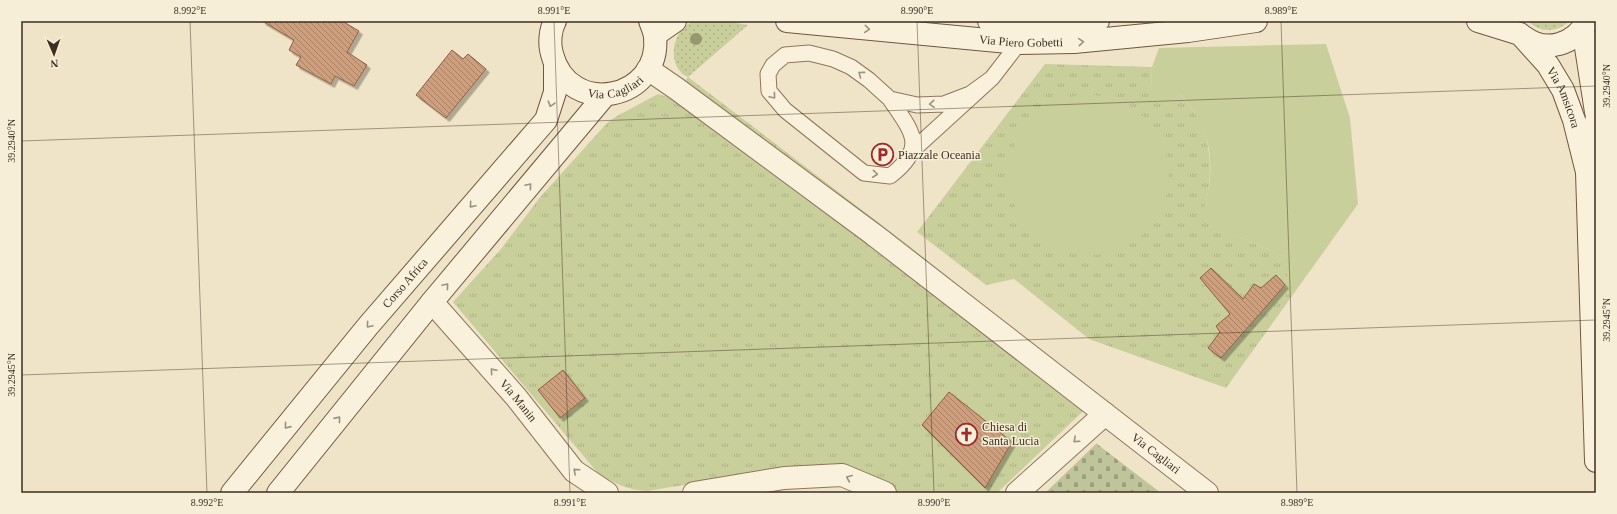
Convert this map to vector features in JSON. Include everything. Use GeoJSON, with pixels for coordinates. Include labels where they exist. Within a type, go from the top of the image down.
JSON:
{"type":"FeatureCollection","features":[{"type":"Feature","properties":{"kind":"street"},"geometry":{"type":"LineString","coordinates":[[653,28],[675,21]]}},
{"type":"Feature","properties":{"kind":"street","name":"Via Piero Gobetti"},"geometry":{"type":"LineString","coordinates":[[787,21],[1019,43],[1089,41],[1188,31],[1256,21]]}},
{"type":"Feature","properties":{"kind":"street","name":"Via Piero Gobetti"},"geometry":{"type":"LineString","coordinates":[[989,21],[1025,24],[1069,24],[1098,21]]}},
{"type":"Feature","properties":{"kind":"street"},"geometry":{"type":"LineString","coordinates":[[1478,21],[1515,28],[1534,43],[1540,45],[1560,44],[1572,39],[1585,25]]}},
{"type":"Feature","properties":{"kind":"street","name":"Via Cagliari"},"geometry":{"type":"LineString","coordinates":[[552,22],[550,45],[555,65],[567,82],[585,92],[605,95],[622,91],[637,82],[648,70],[654,53],[653,28]]}},
{"type":"Feature","properties":{"kind":"street"},"geometry":{"type":"LineString","coordinates":[[1585,25],[1596,112]]}},
{"type":"Feature","properties":{"kind":"street","name":"Via Amsicora"},"geometry":{"type":"LineString","coordinates":[[1515,28],[1548,65],[1563,90],[1574,120],[1587,172],[1596,461]]}},
{"type":"Feature","properties":{"kind":"street","name":"Corso Africa"},"geometry":{"type":"LineString","coordinates":[[232,493],[368,326],[546,120],[555,92],[555,65]]}},
{"type":"Feature","properties":{"kind":"street","name":"Via Cagliari"},"geometry":{"type":"LineString","coordinates":[[648,70],[873,234],[1207,493]]}},
{"type":"Feature","properties":{"kind":"street"},"geometry":{"type":"LineString","coordinates":[[278,493],[432,302],[605,95]]}},
{"type":"Feature","properties":{"kind":"street","name":"Via Amsicora"},"geometry":{"type":"LineString","coordinates":[[1587,172],[1594,152],[1596,121]]}},
{"type":"Feature","properties":{"kind":"street","name":"Via Manin"},"geometry":{"type":"LineString","coordinates":[[432,302],[516,397],[574,471],[608,493]]}},
{"type":"Feature","properties":{"kind":"street"},"geometry":{"type":"LineString","coordinates":[[1017,493],[1106,414]]}},
{"type":"Feature","properties":{"kind":"street"},"geometry":{"type":"LineString","coordinates":[[694,493],[784,478],[842,475],[885,493]]}},
{"type":"Feature","properties":{"kind":"lane"},"geometry":{"type":"LineString","coordinates":[[913,150],[912,132],[890,99],[869,80],[850,67],[833,59],[809,53],[785,55],[773,65],[768,74],[769,91],[785,110],[864,173],[890,176],[903,166],[913,150],[992,78],[1019,43]]}},
{"type":"Feature","properties":{"kind":"lane"},"geometry":{"type":"LineString","coordinates":[[890,99],[917,106],[944,104],[970,94],[992,78]]}},
{"type":"Feature","properties":{"kind":"green space"},"geometry":{"type":"Polygon","coordinates":[[[695,21],[724,21],[748,25],[688,77],[681,72],[676,65],[674,58],[674,49],[679,33],[695,21]]]}},
{"type":"Feature","properties":{"kind":"green space"},"geometry":{"type":"Polygon","coordinates":[[[1528,21],[1569,21],[1559,28],[1548,30],[1538,28],[1528,21]]]}},
{"type":"Feature","properties":{"kind":"green space"},"geometry":{"type":"Polygon","coordinates":[[[1326,44],[1350,118],[1358,204],[1292,296],[1281,288],[1295,261],[1200,220],[1207,197],[1210,173],[1209,148],[1206,137],[1195,113],[1181,94],[1169,105],[1151,88],[1152,67],[1159,48],[1326,44]]]}},
{"type":"Feature","properties":{"kind":"green space"},"geometry":{"type":"Polygon","coordinates":[[[1045,64],[1152,67],[1151,88],[1169,104],[1181,94],[1203,128],[1209,151],[1210,174],[1207,197],[1201,220],[1295,261],[1281,288],[1292,296],[1226,388],[1089,339],[1014,279],[986,285],[917,232],[1045,64]]]}},
{"type":"Feature","properties":{"kind":"green space"},"geometry":{"type":"Polygon","coordinates":[[[688,77],[908,245],[1098,397],[997,493],[897,493],[891,484],[844,465],[795,467],[647,491],[620,485],[597,472],[453,302],[501,249],[541,196],[607,123],[658,94],[670,98],[688,77]]]}},
{"type":"Feature","properties":{"kind":"green space"},"geometry":{"type":"Polygon","coordinates":[[[1081,95],[1097,95],[1120,101],[1146,118],[1163,144],[1169,167],[1169,183],[1163,206],[1146,232],[1120,249],[1097,255],[1081,255],[1058,249],[1038,237],[1027,226],[1015,206],[1009,183],[1009,167],[1015,144],[1027,124],[1038,113],[1058,101],[1081,95]]]}},
{"type":"Feature","properties":{"kind":"green space"},"geometry":{"type":"Polygon","coordinates":[[[1097,444],[1161,493],[1045,493],[1097,444]]]}},
{"type":"Feature","properties":{"kind":"building"},"geometry":{"type":"Polygon","coordinates":[[[262,21],[342,21],[359,31],[347,52],[367,65],[354,86],[335,76],[331,84],[296,65],[301,57],[289,50],[294,40],[262,21]]]}},
{"type":"Feature","properties":{"kind":"building"},"geometry":{"type":"Polygon","coordinates":[[[452,50],[463,59],[468,54],[486,69],[446,118],[416,95],[452,50]]]}},
{"type":"Feature","properties":{"kind":"building"},"geometry":{"type":"Polygon","coordinates":[[[1211,268],[1243,299],[1254,284],[1261,288],[1276,275],[1285,285],[1221,358],[1208,348],[1220,332],[1216,326],[1230,314],[1200,278],[1211,268]]]}},
{"type":"Feature","properties":{"kind":"building"},"geometry":{"type":"Polygon","coordinates":[[[563,370],[585,398],[560,418],[538,390],[563,370]]]}},
{"type":"Feature","properties":{"kind":"building","name":"Chiesa di Santa Lucia"},"geometry":{"type":"Polygon","coordinates":[[[949,392],[1012,442],[985,488],[922,425],[949,392]]]}},
{"type":"Feature","properties":{"kind":"place","name":"Piazzale Oceania"},"geometry":{"type":"Point","coordinates":[883,155]}},
{"type":"Feature","properties":{"kind":"place","name":"Chiesa di Santa Lucia"},"geometry":{"type":"Point","coordinates":[966,434]}}]}
